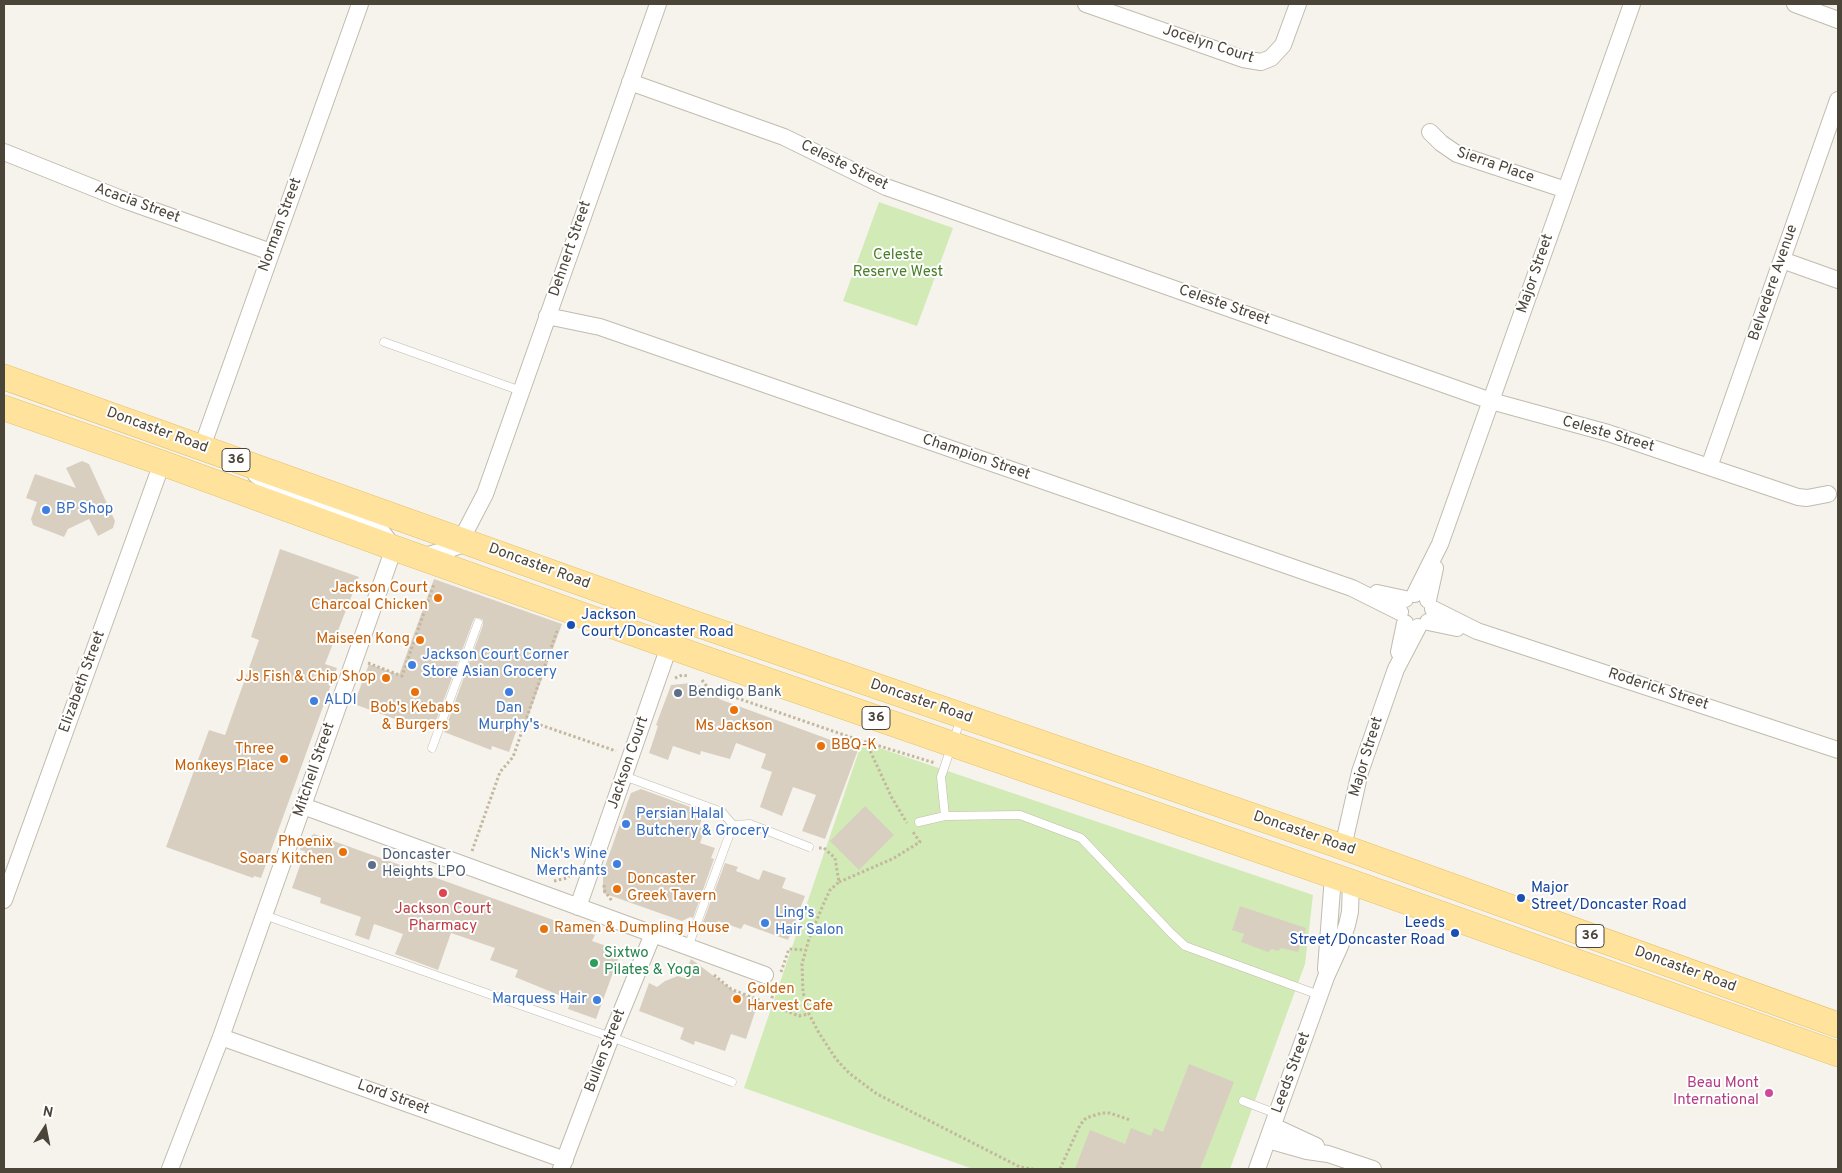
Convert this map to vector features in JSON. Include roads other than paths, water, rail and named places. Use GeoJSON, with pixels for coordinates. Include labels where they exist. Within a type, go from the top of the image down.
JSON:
{"type":"FeatureCollection","features":[{"type":"Feature","properties":{"kind":"main road","name":"Doncaster Road"},"geometry":{"type":"LineString","coordinates":[[4,377],[679,618],[1343,847],[1838,1025]]}},
{"type":"Feature","properties":{"kind":"main road","name":"Doncaster Road"},"geometry":{"type":"LineString","coordinates":[[9,409],[670,646],[948,755],[1342,879],[1838,1054]]}},
{"type":"Feature","properties":{"kind":"main road"},"geometry":{"type":"LineString","coordinates":[[1342,879],[1343,847]]}},
{"type":"Feature","properties":{"kind":"street","name":"Norman Street"},"geometry":{"type":"LineString","coordinates":[[202,447],[360,4]]}},
{"type":"Feature","properties":{"kind":"street","name":"Dehnert Street"},"geometry":{"type":"LineString","coordinates":[[465,541],[473,538],[479,527],[485,494],[658,4]]}},
{"type":"Feature","properties":{"kind":"street","name":"Jocelyn Court"},"geometry":{"type":"LineString","coordinates":[[1086,4],[1243,59],[1261,62],[1271,58],[1284,45],[1298,4]]}},
{"type":"Feature","properties":{"kind":"street","name":"Major Street"},"geometry":{"type":"LineString","coordinates":[[1343,847],[1360,772],[1632,4]]}},
{"type":"Feature","properties":{"kind":"street"},"geometry":{"type":"LineString","coordinates":[[1795,4],[1838,20]]}},
{"type":"Feature","properties":{"kind":"street","name":"Celeste Street"},"geometry":{"type":"LineString","coordinates":[[630,82],[784,137],[886,187],[1491,401],[1608,433],[1798,497],[1807,498],[1828,494]]}},
{"type":"Feature","properties":{"kind":"street","name":"Belvedere Avenue"},"geometry":{"type":"LineString","coordinates":[[1709,467],[1838,100]]}},
{"type":"Feature","properties":{"kind":"street","name":"Sierra Place"},"geometry":{"type":"LineString","coordinates":[[1430,132],[1441,143],[1457,154],[1566,190]]}},
{"type":"Feature","properties":{"kind":"street","name":"Acacia Street"},"geometry":{"type":"LineString","coordinates":[[4,152],[124,200],[271,252]]}},
{"type":"Feature","properties":{"kind":"street"},"geometry":{"type":"LineString","coordinates":[[1782,260],[1838,280]]}},
{"type":"Feature","properties":{"kind":"street","name":"Champion Street"},"geometry":{"type":"LineString","coordinates":[[549,310],[577,314],[600,327],[1416,611]]}},
{"type":"Feature","properties":{"kind":"street"},"geometry":{"type":"LineString","coordinates":[[231,458],[275,488],[367,521],[382,532],[394,548]]}},
{"type":"Feature","properties":{"kind":"street","name":"Elizabeth Street"},"geometry":{"type":"LineString","coordinates":[[4,900],[162,463]]}},
{"type":"Feature","properties":{"kind":"street"},"geometry":{"type":"LineString","coordinates":[[419,557],[450,549],[465,541]]}},
{"type":"Feature","properties":{"kind":"street","name":"Mitchell Street"},"geometry":{"type":"LineString","coordinates":[[170,1169],[221,1037],[394,548]]}},
{"type":"Feature","properties":{"kind":"street","name":"Roderick Street"},"geometry":{"type":"LineString","coordinates":[[1416,611],[1838,750]]}},
{"type":"Feature","properties":{"kind":"street","name":"Jackson Court"},"geometry":{"type":"LineString","coordinates":[[578,907],[679,618]]}},
{"type":"Feature","properties":{"kind":"street"},"geometry":{"type":"LineString","coordinates":[[303,806],[773,979]]}},
{"type":"Feature","properties":{"kind":"street","name":"Leeds Street"},"geometry":{"type":"LineString","coordinates":[[1257,1169],[1326,977],[1342,879]]}},
{"type":"Feature","properties":{"kind":"street","name":"Bullen Street"},"geometry":{"type":"LineString","coordinates":[[563,1164],[611,1037],[653,934]]}},
{"type":"Feature","properties":{"kind":"street","name":"Lord Street"},"geometry":{"type":"LineString","coordinates":[[221,1037],[563,1164]]}},
{"type":"Feature","properties":{"kind":"street"},"geometry":{"type":"LineString","coordinates":[[1273,1127],[1306,1151],[1328,1154],[1372,1169]]}},
{"type":"Feature","properties":{"kind":"lane"},"geometry":{"type":"LineString","coordinates":[[384,342],[521,391]]}},
{"type":"Feature","properties":{"kind":"lane"},"geometry":{"type":"LineString","coordinates":[[432,748],[478,623]]}},
{"type":"Feature","properties":{"kind":"lane"},"geometry":{"type":"LineString","coordinates":[[945,816],[941,777],[962,716]]}},
{"type":"Feature","properties":{"kind":"lane"},"geometry":{"type":"LineString","coordinates":[[624,776],[722,812],[733,825]]}},
{"type":"Feature","properties":{"kind":"lane"},"geometry":{"type":"LineString","coordinates":[[919,822],[945,816],[1020,815],[1081,838],[1185,946],[1320,996]]}},
{"type":"Feature","properties":{"kind":"lane"},"geometry":{"type":"LineString","coordinates":[[733,825],[750,824],[809,847]]}},
{"type":"Feature","properties":{"kind":"lane"},"geometry":{"type":"LineString","coordinates":[[688,947],[733,825]]}},
{"type":"Feature","properties":{"kind":"lane"},"geometry":{"type":"LineString","coordinates":[[264,914],[732,1082]]}},
{"type":"Feature","properties":{"kind":"lane"},"geometry":{"type":"LineString","coordinates":[[1243,1101],[1273,1127]]}},
{"type":"Feature","properties":{"kind":"place","name":"BP Shop"},"geometry":{"type":"Point","coordinates":[46,510]}},
{"type":"Feature","properties":{"kind":"place","name":"Jackson Court Charcoal Chicken"},"geometry":{"type":"Point","coordinates":[438,598]}},
{"type":"Feature","properties":{"kind":"place","name":"Jackson Court/Doncaster Road"},"geometry":{"type":"Point","coordinates":[571,625]}},
{"type":"Feature","properties":{"kind":"place","name":"Maiseen Kong"},"geometry":{"type":"Point","coordinates":[420,640]}},
{"type":"Feature","properties":{"kind":"place","name":"Jackson Court Corner Store Asian Grocery"},"geometry":{"type":"Point","coordinates":[412,665]}},
{"type":"Feature","properties":{"kind":"place","name":"JJs Fish & Chip Shop"},"geometry":{"type":"Point","coordinates":[386,678]}},
{"type":"Feature","properties":{"kind":"place","name":"Bob's Kebabs & Burgers"},"geometry":{"type":"Point","coordinates":[415,692]}},
{"type":"Feature","properties":{"kind":"place","name":"Dan Murphy's"},"geometry":{"type":"Point","coordinates":[509,692]}},
{"type":"Feature","properties":{"kind":"place","name":"Bendigo Bank"},"geometry":{"type":"Point","coordinates":[678,693]}},
{"type":"Feature","properties":{"kind":"place","name":"ALDI"},"geometry":{"type":"Point","coordinates":[314,701]}},
{"type":"Feature","properties":{"kind":"place","name":"Ms Jackson"},"geometry":{"type":"Point","coordinates":[734,710]}},
{"type":"Feature","properties":{"kind":"place","name":"BBQ-K"},"geometry":{"type":"Point","coordinates":[821,746]}},
{"type":"Feature","properties":{"kind":"place","name":"Three Monkeys Place"},"geometry":{"type":"Point","coordinates":[284,759]}},
{"type":"Feature","properties":{"kind":"place","name":"Persian Halal Butchery & Grocery"},"geometry":{"type":"Point","coordinates":[626,824]}},
{"type":"Feature","properties":{"kind":"place","name":"Phoenix Soars Kitchen"},"geometry":{"type":"Point","coordinates":[343,852]}},
{"type":"Feature","properties":{"kind":"place","name":"Nick's Wine Merchants"},"geometry":{"type":"Point","coordinates":[617,864]}},
{"type":"Feature","properties":{"kind":"place","name":"Doncaster Heights LPO"},"geometry":{"type":"Point","coordinates":[372,865]}},
{"type":"Feature","properties":{"kind":"place","name":"Doncaster Greek Tavern"},"geometry":{"type":"Point","coordinates":[617,889]}},
{"type":"Feature","properties":{"kind":"place","name":"Jackson Court Pharmacy"},"geometry":{"type":"Point","coordinates":[443,893]}},
{"type":"Feature","properties":{"kind":"place","name":"Major Street/Doncaster Road"},"geometry":{"type":"Point","coordinates":[1521,898]}},
{"type":"Feature","properties":{"kind":"place","name":"Ling's Hair Salon"},"geometry":{"type":"Point","coordinates":[765,923]}},
{"type":"Feature","properties":{"kind":"place","name":"Ramen & Dumpling House"},"geometry":{"type":"Point","coordinates":[544,929]}},
{"type":"Feature","properties":{"kind":"place","name":"Leeds Street/Doncaster Road"},"geometry":{"type":"Point","coordinates":[1455,933]}},
{"type":"Feature","properties":{"kind":"place","name":"Sixtwo Pilates & Yoga"},"geometry":{"type":"Point","coordinates":[594,963]}},
{"type":"Feature","properties":{"kind":"place","name":"Golden Harvest Cafe"},"geometry":{"type":"Point","coordinates":[737,999]}},
{"type":"Feature","properties":{"kind":"place","name":"Marquess Hair"},"geometry":{"type":"Point","coordinates":[597,1000]}},
{"type":"Feature","properties":{"kind":"place","name":"Beau Mont International"},"geometry":{"type":"Point","coordinates":[1769,1093]}},
{"type":"Feature","properties":{"kind":"park label","name":"Celeste Reserve West"},"geometry":{"type":"Point","coordinates":[898,264]}}]}
